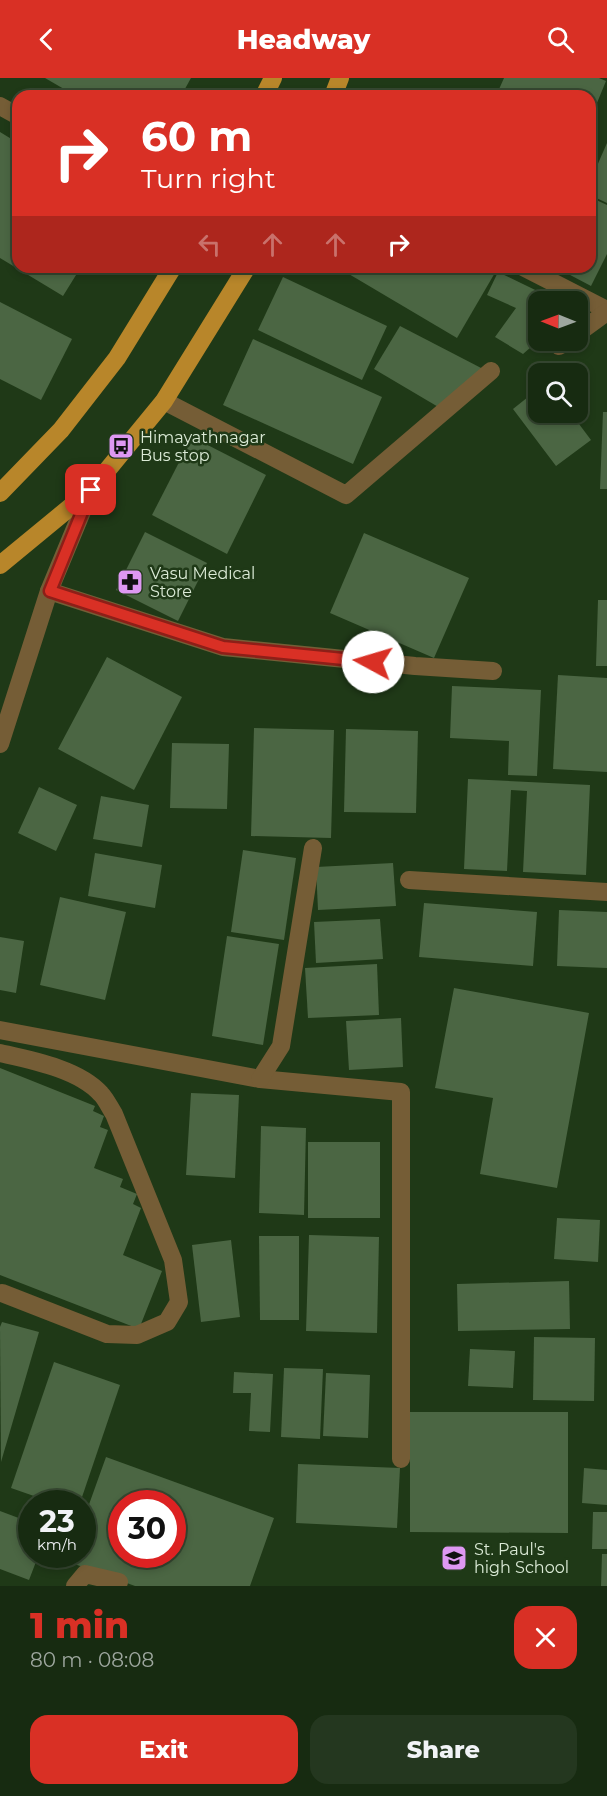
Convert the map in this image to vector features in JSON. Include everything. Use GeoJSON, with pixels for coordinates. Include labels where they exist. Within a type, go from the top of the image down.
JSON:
{"type":"FeatureCollection","features":[{"type":"Feature","properties":{"kind":"main road"},"geometry":{"type":"LineString","coordinates":[[0,493],[61,430],[117,358],[168,273]]}},
{"type":"Feature","properties":{"kind":"main road"},"geometry":{"type":"LineString","coordinates":[[0,565],[91,490],[164,401],[243,273]]}},
{"type":"Feature","properties":{"kind":"street"},"geometry":{"type":"LineString","coordinates":[[534,273],[607,311],[588,325]]}},
{"type":"Feature","properties":{"kind":"street"},"geometry":{"type":"LineString","coordinates":[[164,401],[346,495],[491,371]]}},
{"type":"Feature","properties":{"kind":"street"},"geometry":{"type":"LineString","coordinates":[[0,744],[50,591],[91,490]]}},
{"type":"Feature","properties":{"kind":"street"},"geometry":{"type":"LineString","coordinates":[[50,591],[223,647],[415,666],[493,670]]}},
{"type":"Feature","properties":{"kind":"street"},"geometry":{"type":"LineString","coordinates":[[260,1079],[281,1046],[313,848]]}},
{"type":"Feature","properties":{"kind":"street"},"geometry":{"type":"LineString","coordinates":[[409,880],[607,892]]}},
{"type":"Feature","properties":{"kind":"street"},"geometry":{"type":"LineString","coordinates":[[0,1030],[260,1079],[401,1092],[401,1459]]}},
{"type":"Feature","properties":{"kind":"street"},"geometry":{"type":"LineString","coordinates":[[0,1053],[55,1066],[101,1093],[114,1114],[173,1260],[180,1302],[167,1322],[137,1335],[107,1334],[2,1293]]}},
{"type":"Feature","properties":{"kind":"street"},"geometry":{"type":"LineString","coordinates":[[75,1586],[85,1574],[119,1582]]}},
{"type":"Feature","properties":{"kind":"building"},"geometry":{"type":"Polygon","coordinates":[[[45,78],[191,78],[184,90],[66,90],[45,78]]]}},
{"type":"Feature","properties":{"kind":"building"},"geometry":{"type":"Polygon","coordinates":[[[504,78],[599,78],[606,81],[596,105],[596,90],[499,90],[504,78]]]}},
{"type":"Feature","properties":{"kind":"building"},"geometry":{"type":"Polygon","coordinates":[[[0,132],[12,139],[12,265],[0,258],[0,132]]]}},
{"type":"Feature","properties":{"kind":"building"},"geometry":{"type":"Polygon","coordinates":[[[607,143],[607,203],[596,198],[596,168],[607,143]]]}},
{"type":"Feature","properties":{"kind":"building"},"geometry":{"type":"Polygon","coordinates":[[[596,200],[607,205],[607,254],[591,286],[566,273],[596,273],[596,200]]]}},
{"type":"Feature","properties":{"kind":"building"},"geometry":{"type":"Polygon","coordinates":[[[25,273],[77,273],[63,296],[25,273]]]}},
{"type":"Feature","properties":{"kind":"building"},"geometry":{"type":"Polygon","coordinates":[[[347,273],[495,273],[457,338],[347,273]]]}},
{"type":"Feature","properties":{"kind":"building"},"geometry":{"type":"Polygon","coordinates":[[[498,273],[537,291],[528,291],[528,350],[523,354],[495,337],[516,308],[487,295],[498,273]]]}},
{"type":"Feature","properties":{"kind":"building"},"geometry":{"type":"Polygon","coordinates":[[[283,277],[387,326],[362,380],[258,330],[283,277]]]}},
{"type":"Feature","properties":{"kind":"building"},"geometry":{"type":"Polygon","coordinates":[[[0,302],[72,339],[41,400],[0,379],[0,302]]]}},
{"type":"Feature","properties":{"kind":"building"},"geometry":{"type":"Polygon","coordinates":[[[400,326],[485,370],[440,408],[374,369],[400,326]]]}},
{"type":"Feature","properties":{"kind":"building"},"geometry":{"type":"Polygon","coordinates":[[[253,339],[382,397],[353,464],[223,405],[253,339]]]}},
{"type":"Feature","properties":{"kind":"building"},"geometry":{"type":"Polygon","coordinates":[[[528,397],[528,423],[578,423],[591,440],[556,466],[513,409],[528,397]]]}},
{"type":"Feature","properties":{"kind":"building"},"geometry":{"type":"Polygon","coordinates":[[[603,412],[607,412],[607,489],[600,489],[603,412]]]}},
{"type":"Feature","properties":{"kind":"building"},"geometry":{"type":"Polygon","coordinates":[[[192,437],[266,475],[227,554],[152,515],[192,437]]]}},
{"type":"Feature","properties":{"kind":"building"},"geometry":{"type":"Polygon","coordinates":[[[145,532],[207,563],[178,621],[116,590],[145,532]]]}},
{"type":"Feature","properties":{"kind":"building"},"geometry":{"type":"Polygon","coordinates":[[[364,533],[469,578],[434,658],[330,613],[364,533]]]}},
{"type":"Feature","properties":{"kind":"building"},"geometry":{"type":"Polygon","coordinates":[[[598,600],[607,600],[607,666],[596,666],[598,600]]]}},
{"type":"Feature","properties":{"kind":"building"},"geometry":{"type":"Polygon","coordinates":[[[107,657],[182,697],[134,790],[58,749],[107,657]]]}},
{"type":"Feature","properties":{"kind":"building"},"geometry":{"type":"Polygon","coordinates":[[[558,675],[607,678],[607,772],[553,769],[558,675]]]}},
{"type":"Feature","properties":{"kind":"building"},"geometry":{"type":"Polygon","coordinates":[[[452,686],[541,690],[537,776],[508,775],[509,741],[450,738],[452,686]]]}},
{"type":"Feature","properties":{"kind":"building"},"geometry":{"type":"Polygon","coordinates":[[[254,728],[334,730],[331,838],[251,836],[254,728]]]}},
{"type":"Feature","properties":{"kind":"building"},"geometry":{"type":"Polygon","coordinates":[[[346,729],[418,731],[416,813],[344,812],[346,729]]]}},
{"type":"Feature","properties":{"kind":"building"},"geometry":{"type":"Polygon","coordinates":[[[172,743],[229,744],[227,809],[170,808],[172,743]]]}},
{"type":"Feature","properties":{"kind":"building"},"geometry":{"type":"Polygon","coordinates":[[[468,779],[590,785],[586,875],[523,872],[527,791],[511,790],[507,871],[464,869],[468,779]]]}},
{"type":"Feature","properties":{"kind":"building"},"geometry":{"type":"Polygon","coordinates":[[[39,787],[77,805],[56,851],[18,833],[39,787]]]}},
{"type":"Feature","properties":{"kind":"building"},"geometry":{"type":"Polygon","coordinates":[[[101,796],[149,805],[142,847],[93,839],[101,796]]]}},
{"type":"Feature","properties":{"kind":"building"},"geometry":{"type":"Polygon","coordinates":[[[243,850],[296,858],[284,940],[231,932],[243,850]]]}},
{"type":"Feature","properties":{"kind":"building"},"geometry":{"type":"Polygon","coordinates":[[[95,853],[162,865],[155,908],[88,896],[95,853]]]}},
{"type":"Feature","properties":{"kind":"building"},"geometry":{"type":"Polygon","coordinates":[[[393,863],[396,906],[318,910],[316,867],[393,863]]]}},
{"type":"Feature","properties":{"kind":"building"},"geometry":{"type":"Polygon","coordinates":[[[60,897],[126,912],[105,1000],[40,985],[60,897]]]}},
{"type":"Feature","properties":{"kind":"building"},"geometry":{"type":"Polygon","coordinates":[[[424,903],[537,912],[533,966],[419,957],[424,903]]]}},
{"type":"Feature","properties":{"kind":"building"},"geometry":{"type":"Polygon","coordinates":[[[559,910],[607,912],[607,968],[557,966],[559,910]]]}},
{"type":"Feature","properties":{"kind":"building"},"geometry":{"type":"Polygon","coordinates":[[[380,919],[383,959],[316,963],[314,922],[380,919]]]}},
{"type":"Feature","properties":{"kind":"building"},"geometry":{"type":"Polygon","coordinates":[[[227,936],[279,944],[263,1045],[212,1036],[227,936]]]}},
{"type":"Feature","properties":{"kind":"building"},"geometry":{"type":"Polygon","coordinates":[[[0,937],[24,941],[16,993],[0,990],[0,937]]]}},
{"type":"Feature","properties":{"kind":"building"},"geometry":{"type":"Polygon","coordinates":[[[377,964],[379,1015],[308,1018],[305,968],[377,964]]]}},
{"type":"Feature","properties":{"kind":"building"},"geometry":{"type":"Polygon","coordinates":[[[454,988],[589,1013],[557,1188],[480,1174],[493,1098],[435,1088],[454,988]]]}},
{"type":"Feature","properties":{"kind":"building"},"geometry":{"type":"Polygon","coordinates":[[[401,1018],[403,1067],[349,1070],[346,1021],[401,1018]]]}},
{"type":"Feature","properties":{"kind":"building"},"geometry":{"type":"Polygon","coordinates":[[[0,1068],[95,1106],[93,1111],[104,1116],[100,1127],[108,1130],[94,1168],[123,1179],[120,1187],[137,1194],[133,1204],[141,1208],[123,1255],[162,1271],[139,1329],[0,1275],[0,1068]]]}},
{"type":"Feature","properties":{"kind":"building"},"geometry":{"type":"Polygon","coordinates":[[[191,1093],[239,1095],[235,1178],[186,1175],[191,1093]]]}},
{"type":"Feature","properties":{"kind":"building"},"geometry":{"type":"Polygon","coordinates":[[[261,1126],[306,1128],[304,1215],[259,1213],[261,1126]]]}},
{"type":"Feature","properties":{"kind":"building"},"geometry":{"type":"Polygon","coordinates":[[[308,1142],[380,1142],[380,1218],[308,1218],[308,1142]]]}},
{"type":"Feature","properties":{"kind":"building"},"geometry":{"type":"Polygon","coordinates":[[[557,1218],[600,1220],[598,1262],[554,1259],[557,1218]]]}},
{"type":"Feature","properties":{"kind":"building"},"geometry":{"type":"Polygon","coordinates":[[[309,1235],[379,1237],[377,1333],[306,1331],[309,1235]]]}},
{"type":"Feature","properties":{"kind":"building"},"geometry":{"type":"Polygon","coordinates":[[[259,1236],[299,1236],[299,1320],[260,1320],[259,1236]]]}},
{"type":"Feature","properties":{"kind":"building"},"geometry":{"type":"Polygon","coordinates":[[[231,1240],[240,1317],[201,1322],[192,1245],[231,1240]]]}},
{"type":"Feature","properties":{"kind":"building"},"geometry":{"type":"Polygon","coordinates":[[[569,1281],[570,1329],[458,1331],[457,1284],[569,1281]]]}},
{"type":"Feature","properties":{"kind":"building"},"geometry":{"type":"Polygon","coordinates":[[[2,1322],[39,1332],[1,1462],[0,1327],[2,1322]]]}},
{"type":"Feature","properties":{"kind":"building"},"geometry":{"type":"Polygon","coordinates":[[[534,1337],[595,1338],[594,1401],[533,1400],[534,1337]]]}},
{"type":"Feature","properties":{"kind":"building"},"geometry":{"type":"Polygon","coordinates":[[[470,1349],[515,1351],[513,1388],[468,1386],[470,1349]]]}},
{"type":"Feature","properties":{"kind":"building"},"geometry":{"type":"Polygon","coordinates":[[[54,1362],[120,1385],[84,1490],[18,1490],[11,1488],[54,1362]]]}},
{"type":"Feature","properties":{"kind":"building"},"geometry":{"type":"Polygon","coordinates":[[[284,1368],[323,1369],[320,1439],[281,1437],[284,1368]]]}},
{"type":"Feature","properties":{"kind":"building"},"geometry":{"type":"Polygon","coordinates":[[[234,1372],[273,1374],[270,1432],[249,1431],[251,1393],[233,1393],[234,1372]]]}},
{"type":"Feature","properties":{"kind":"building"},"geometry":{"type":"Polygon","coordinates":[[[326,1373],[370,1375],[368,1438],[323,1436],[326,1373]]]}},
{"type":"Feature","properties":{"kind":"building"},"geometry":{"type":"Polygon","coordinates":[[[410,1412],[568,1412],[568,1533],[410,1532],[410,1412]]]}},
{"type":"Feature","properties":{"kind":"building"},"geometry":{"type":"Polygon","coordinates":[[[106,1457],[274,1518],[250,1586],[135,1586],[86,1568],[96,1568],[96,1490],[94,1490],[106,1457]]]}},
{"type":"Feature","properties":{"kind":"building"},"geometry":{"type":"Polygon","coordinates":[[[298,1464],[400,1468],[397,1528],[296,1523],[298,1464]]]}},
{"type":"Feature","properties":{"kind":"building"},"geometry":{"type":"Polygon","coordinates":[[[584,1468],[607,1470],[607,1505],[582,1503],[584,1468]]]}},
{"type":"Feature","properties":{"kind":"building"},"geometry":{"type":"Polygon","coordinates":[[[0,1511],[18,1518],[18,1568],[34,1568],[29,1580],[0,1569],[0,1511]]]}},
{"type":"Feature","properties":{"kind":"building"},"geometry":{"type":"Polygon","coordinates":[[[593,1512],[607,1512],[607,1549],[592,1549],[593,1512]]]}},
{"type":"Feature","properties":{"kind":"building"},"geometry":{"type":"Polygon","coordinates":[[[602,1554],[607,1554],[607,1586],[601,1586],[602,1554]]]}},
{"type":"Feature","properties":{"kind":"place","name":"Himayathnagar Bus stop"},"geometry":{"type":"Point","coordinates":[121,446]}},
{"type":"Feature","properties":{"kind":"place","name":"Vasu Medical Store"},"geometry":{"type":"Point","coordinates":[130,582]}},
{"type":"Feature","properties":{"kind":"place","name":"St. Paul's high School"},"geometry":{"type":"Point","coordinates":[454,1558]}},
{"type":"Feature","properties":{"kind":"route"},"geometry":{"type":"LineString","coordinates":[[91,490],[50,591],[223,647],[373,662]]}}]}
